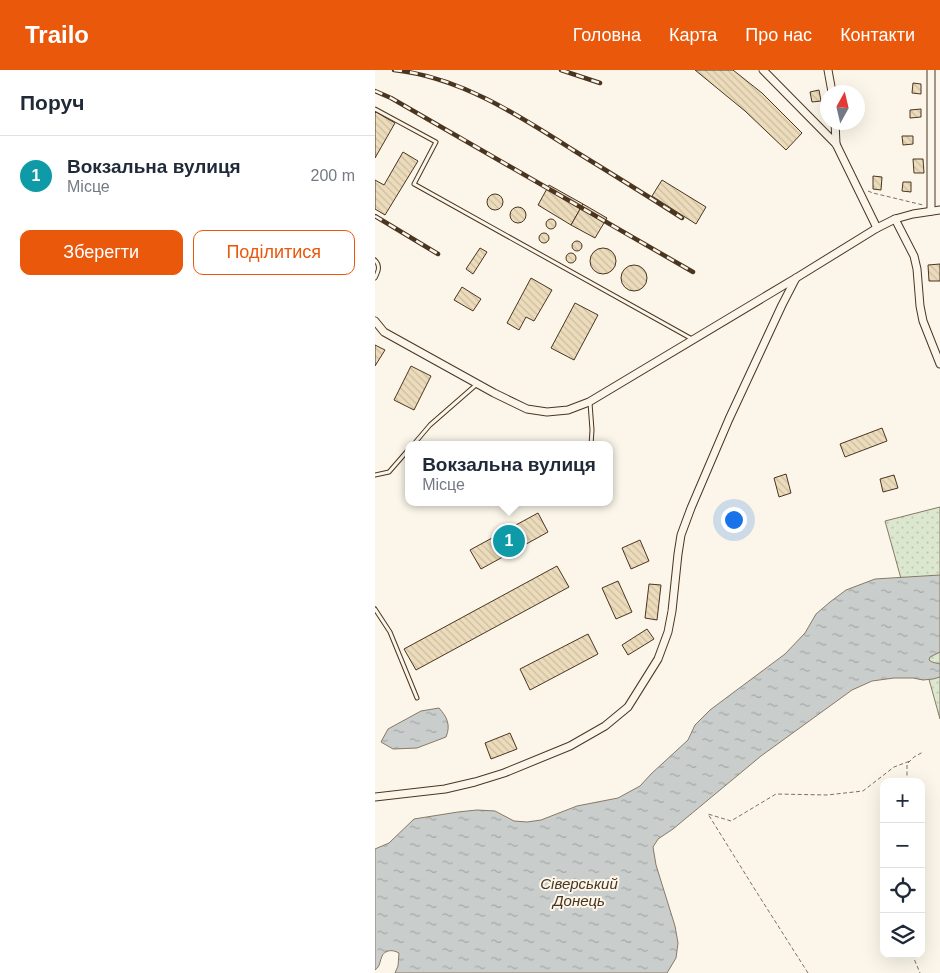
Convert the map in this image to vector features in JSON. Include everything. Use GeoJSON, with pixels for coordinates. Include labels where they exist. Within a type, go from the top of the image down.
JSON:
{"type":"FeatureCollection","features":[{"type":"Feature","properties":{"kind":"street"},"geometry":{"type":"LineString","coordinates":[[763,70],[835,144],[877,228]]}},
{"type":"Feature","properties":{"kind":"street"},"geometry":{"type":"LineString","coordinates":[[828,70],[831,85]]}},
{"type":"Feature","properties":{"kind":"street"},"geometry":{"type":"LineString","coordinates":[[931,70],[931,211]]}},
{"type":"Feature","properties":{"kind":"street"},"geometry":{"type":"LineString","coordinates":[[835,130],[835,144]]}},
{"type":"Feature","properties":{"kind":"street"},"geometry":{"type":"LineString","coordinates":[[375,321],[384,332],[477,384],[527,409],[547,412],[568,410],[589,402],[877,228],[895,219],[940,210]]}},
{"type":"Feature","properties":{"kind":"street"},"geometry":{"type":"LineString","coordinates":[[895,219],[914,256],[923,321],[940,364]]}},
{"type":"Feature","properties":{"kind":"street"},"geometry":{"type":"LineString","coordinates":[[375,797],[445,789],[475,782],[504,772],[571,746],[605,726],[627,707],[658,659],[668,632],[681,535],[691,508],[737,402],[796,278]]}},
{"type":"Feature","properties":{"kind":"lane"},"geometry":{"type":"LineString","coordinates":[[375,109],[436,142],[414,184],[693,339]]}},
{"type":"Feature","properties":{"kind":"lane"},"geometry":{"type":"LineString","coordinates":[[375,260],[379,267],[375,278]]}},
{"type":"Feature","properties":{"kind":"lane"},"geometry":{"type":"LineString","coordinates":[[416,441],[430,425],[477,384]]}},
{"type":"Feature","properties":{"kind":"lane"},"geometry":{"type":"LineString","coordinates":[[589,402],[591,441]]}},
{"type":"Feature","properties":{"kind":"lane"},"geometry":{"type":"LineString","coordinates":[[375,475],[389,472],[405,454]]}},
{"type":"Feature","properties":{"kind":"lane"},"geometry":{"type":"LineString","coordinates":[[375,609],[389,632],[417,698]]}},
{"type":"Feature","properties":{"kind":"path"},"geometry":{"type":"LineString","coordinates":[[867,190],[919,204],[931,211]]}},
{"type":"Feature","properties":{"kind":"path"},"geometry":{"type":"LineString","coordinates":[[907,778],[907,764],[923,752]]}},
{"type":"Feature","properties":{"kind":"path"},"geometry":{"type":"LineString","coordinates":[[808,973],[708,814],[731,821],[776,794],[827,795],[863,790],[894,767],[911,761]]}},
{"type":"Feature","properties":{"kind":"path"},"geometry":{"type":"LineString","coordinates":[[914,958],[920,973]]}},
{"type":"Feature","properties":{"kind":"green space"},"geometry":{"type":"Polygon","coordinates":[[[940,507],[940,719],[885,521],[940,507]]]}},
{"type":"Feature","properties":{"kind":"water","name":"Сіверський Донець"},"geometry":{"type":"Polygon","coordinates":[[[940,575],[940,652],[930,657],[929,660],[940,664],[940,677],[923,680],[894,678],[872,681],[852,690],[761,756],[673,829],[658,839],[653,847],[656,865],[675,926],[678,943],[676,958],[667,973],[395,973],[398,966],[399,953],[395,951],[385,952],[375,970],[375,849],[389,843],[414,819],[477,810],[495,811],[514,821],[527,822],[541,820],[577,806],[618,798],[640,786],[688,740],[695,725],[710,710],[785,654],[805,633],[816,614],[846,590],[875,579],[940,575]]]}},
{"type":"Feature","properties":{"kind":"water"},"geometry":{"type":"Polygon","coordinates":[[[439,708],[447,721],[446,737],[417,748],[393,749],[381,742],[388,729],[421,711],[439,708]]]}},
{"type":"Feature","properties":{"kind":"building"},"geometry":{"type":"Polygon","coordinates":[[[695,70],[733,70],[762,93],[802,133],[786,150],[745,111],[695,70]]]}},
{"type":"Feature","properties":{"kind":"building"},"geometry":{"type":"Polygon","coordinates":[[[913,83],[921,84],[921,94],[912,93],[913,83]]]}},
{"type":"Feature","properties":{"kind":"building"},"geometry":{"type":"Polygon","coordinates":[[[819,90],[820,101],[812,102],[810,92],[819,90]]]}},
{"type":"Feature","properties":{"kind":"building"},"geometry":{"type":"Polygon","coordinates":[[[921,109],[921,117],[910,118],[910,110],[921,109]]]}},
{"type":"Feature","properties":{"kind":"building"},"geometry":{"type":"Polygon","coordinates":[[[375,113],[395,123],[375,158],[375,113]]]}},
{"type":"Feature","properties":{"kind":"building"},"geometry":{"type":"Polygon","coordinates":[[[902,136],[913,136],[913,144],[903,145],[902,136]]]}},
{"type":"Feature","properties":{"kind":"building"},"geometry":{"type":"Polygon","coordinates":[[[403,152],[418,161],[385,215],[375,209],[375,180],[384,185],[403,152]]]}},
{"type":"Feature","properties":{"kind":"building"},"geometry":{"type":"Polygon","coordinates":[[[913,159],[923,159],[924,173],[914,173],[913,159]]]}},
{"type":"Feature","properties":{"kind":"building"},"geometry":{"type":"Polygon","coordinates":[[[873,176],[882,177],[881,190],[873,189],[873,176]]]}},
{"type":"Feature","properties":{"kind":"building"},"geometry":{"type":"Polygon","coordinates":[[[662,180],[706,207],[696,224],[652,196],[662,180]]]}},
{"type":"Feature","properties":{"kind":"building"},"geometry":{"type":"Polygon","coordinates":[[[903,182],[911,182],[911,192],[902,191],[903,182]]]}},
{"type":"Feature","properties":{"kind":"building"},"geometry":{"type":"Polygon","coordinates":[[[549,185],[583,204],[571,225],[538,205],[549,185]]]}},
{"type":"Feature","properties":{"kind":"building"},"geometry":{"type":"Polygon","coordinates":[[[495,194],[503,202],[495,210],[487,202],[495,194]]]}},
{"type":"Feature","properties":{"kind":"building"},"geometry":{"type":"Polygon","coordinates":[[[583,204],[607,218],[595,238],[571,225],[583,204]]]}},
{"type":"Feature","properties":{"kind":"building"},"geometry":{"type":"Polygon","coordinates":[[[518,207],[526,215],[518,223],[510,215],[518,207]]]}},
{"type":"Feature","properties":{"kind":"building"},"geometry":{"type":"Polygon","coordinates":[[[549,219],[553,219],[556,224],[555,228],[549,229],[546,226],[546,222],[549,219]]]}},
{"type":"Feature","properties":{"kind":"building"},"geometry":{"type":"Polygon","coordinates":[[[542,233],[546,233],[549,238],[548,242],[542,243],[539,240],[539,236],[542,233]]]}},
{"type":"Feature","properties":{"kind":"building"},"geometry":{"type":"Polygon","coordinates":[[[575,241],[579,241],[582,246],[581,250],[575,251],[572,248],[572,244],[575,241]]]}},
{"type":"Feature","properties":{"kind":"building"},"geometry":{"type":"Polygon","coordinates":[[[480,248],[487,252],[473,274],[466,269],[480,248]]]}},
{"type":"Feature","properties":{"kind":"building"},"geometry":{"type":"Polygon","coordinates":[[[603,248],[612,252],[616,261],[612,270],[603,274],[594,270],[590,261],[594,252],[603,248]]]}},
{"type":"Feature","properties":{"kind":"building"},"geometry":{"type":"Polygon","coordinates":[[[569,253],[573,253],[576,258],[575,262],[569,263],[566,260],[566,256],[569,253]]]}},
{"type":"Feature","properties":{"kind":"building"},"geometry":{"type":"Polygon","coordinates":[[[940,264],[940,281],[929,281],[928,265],[940,264]]]}},
{"type":"Feature","properties":{"kind":"building"},"geometry":{"type":"Polygon","coordinates":[[[634,265],[643,269],[647,278],[643,287],[634,291],[625,287],[621,278],[625,269],[634,265]]]}},
{"type":"Feature","properties":{"kind":"building"},"geometry":{"type":"Polygon","coordinates":[[[531,278],[552,290],[534,321],[526,317],[519,330],[507,323],[531,278]]]}},
{"type":"Feature","properties":{"kind":"building"},"geometry":{"type":"Polygon","coordinates":[[[462,287],[481,299],[473,311],[454,300],[462,287]]]}},
{"type":"Feature","properties":{"kind":"building"},"geometry":{"type":"Polygon","coordinates":[[[575,303],[598,315],[574,360],[551,348],[575,303]]]}},
{"type":"Feature","properties":{"kind":"building"},"geometry":{"type":"Polygon","coordinates":[[[375,345],[385,350],[375,366],[375,345]]]}},
{"type":"Feature","properties":{"kind":"building"},"geometry":{"type":"Polygon","coordinates":[[[411,366],[431,376],[414,410],[394,400],[411,366]]]}},
{"type":"Feature","properties":{"kind":"building"},"geometry":{"type":"Polygon","coordinates":[[[882,428],[887,441],[845,457],[840,444],[882,428]]]}},
{"type":"Feature","properties":{"kind":"building"},"geometry":{"type":"Polygon","coordinates":[[[786,474],[791,493],[779,497],[774,478],[786,474]]]}},
{"type":"Feature","properties":{"kind":"building"},"geometry":{"type":"Polygon","coordinates":[[[894,475],[898,488],[883,492],[880,479],[894,475]]]}},
{"type":"Feature","properties":{"kind":"building"},"geometry":{"type":"Polygon","coordinates":[[[538,513],[548,532],[481,569],[470,550],[538,513]]]}},
{"type":"Feature","properties":{"kind":"building"},"geometry":{"type":"Polygon","coordinates":[[[640,540],[649,561],[631,569],[622,548],[640,540]]]}},
{"type":"Feature","properties":{"kind":"building"},"geometry":{"type":"Polygon","coordinates":[[[557,566],[569,587],[416,670],[404,649],[557,566]]]}},
{"type":"Feature","properties":{"kind":"building"},"geometry":{"type":"Polygon","coordinates":[[[618,581],[632,612],[616,619],[602,588],[618,581]]]}},
{"type":"Feature","properties":{"kind":"building"},"geometry":{"type":"Polygon","coordinates":[[[649,584],[661,585],[657,620],[645,618],[649,584]]]}},
{"type":"Feature","properties":{"kind":"building"},"geometry":{"type":"Polygon","coordinates":[[[647,629],[654,639],[628,655],[622,645],[647,629]]]}},
{"type":"Feature","properties":{"kind":"building"},"geometry":{"type":"Polygon","coordinates":[[[588,634],[598,654],[530,690],[520,669],[588,634]]]}},
{"type":"Feature","properties":{"kind":"building"},"geometry":{"type":"Polygon","coordinates":[[[510,733],[517,749],[491,759],[485,743],[510,733]]]}},
{"type":"Feature","properties":{"kind":"railway"},"geometry":{"type":"LineString","coordinates":[[394,70],[418,74],[465,89],[510,111],[682,218]]}},
{"type":"Feature","properties":{"kind":"railway"},"geometry":{"type":"LineString","coordinates":[[561,70],[600,83]]}},
{"type":"Feature","properties":{"kind":"railway"},"geometry":{"type":"LineString","coordinates":[[375,91],[391,98],[693,272]]}},
{"type":"Feature","properties":{"kind":"railway"},"geometry":{"type":"LineString","coordinates":[[375,216],[438,254]]}},
{"type":"Feature","properties":{"kind":"place","name":"Вокзальна вулиця"},"geometry":{"type":"Point","coordinates":[509,541]}}]}
